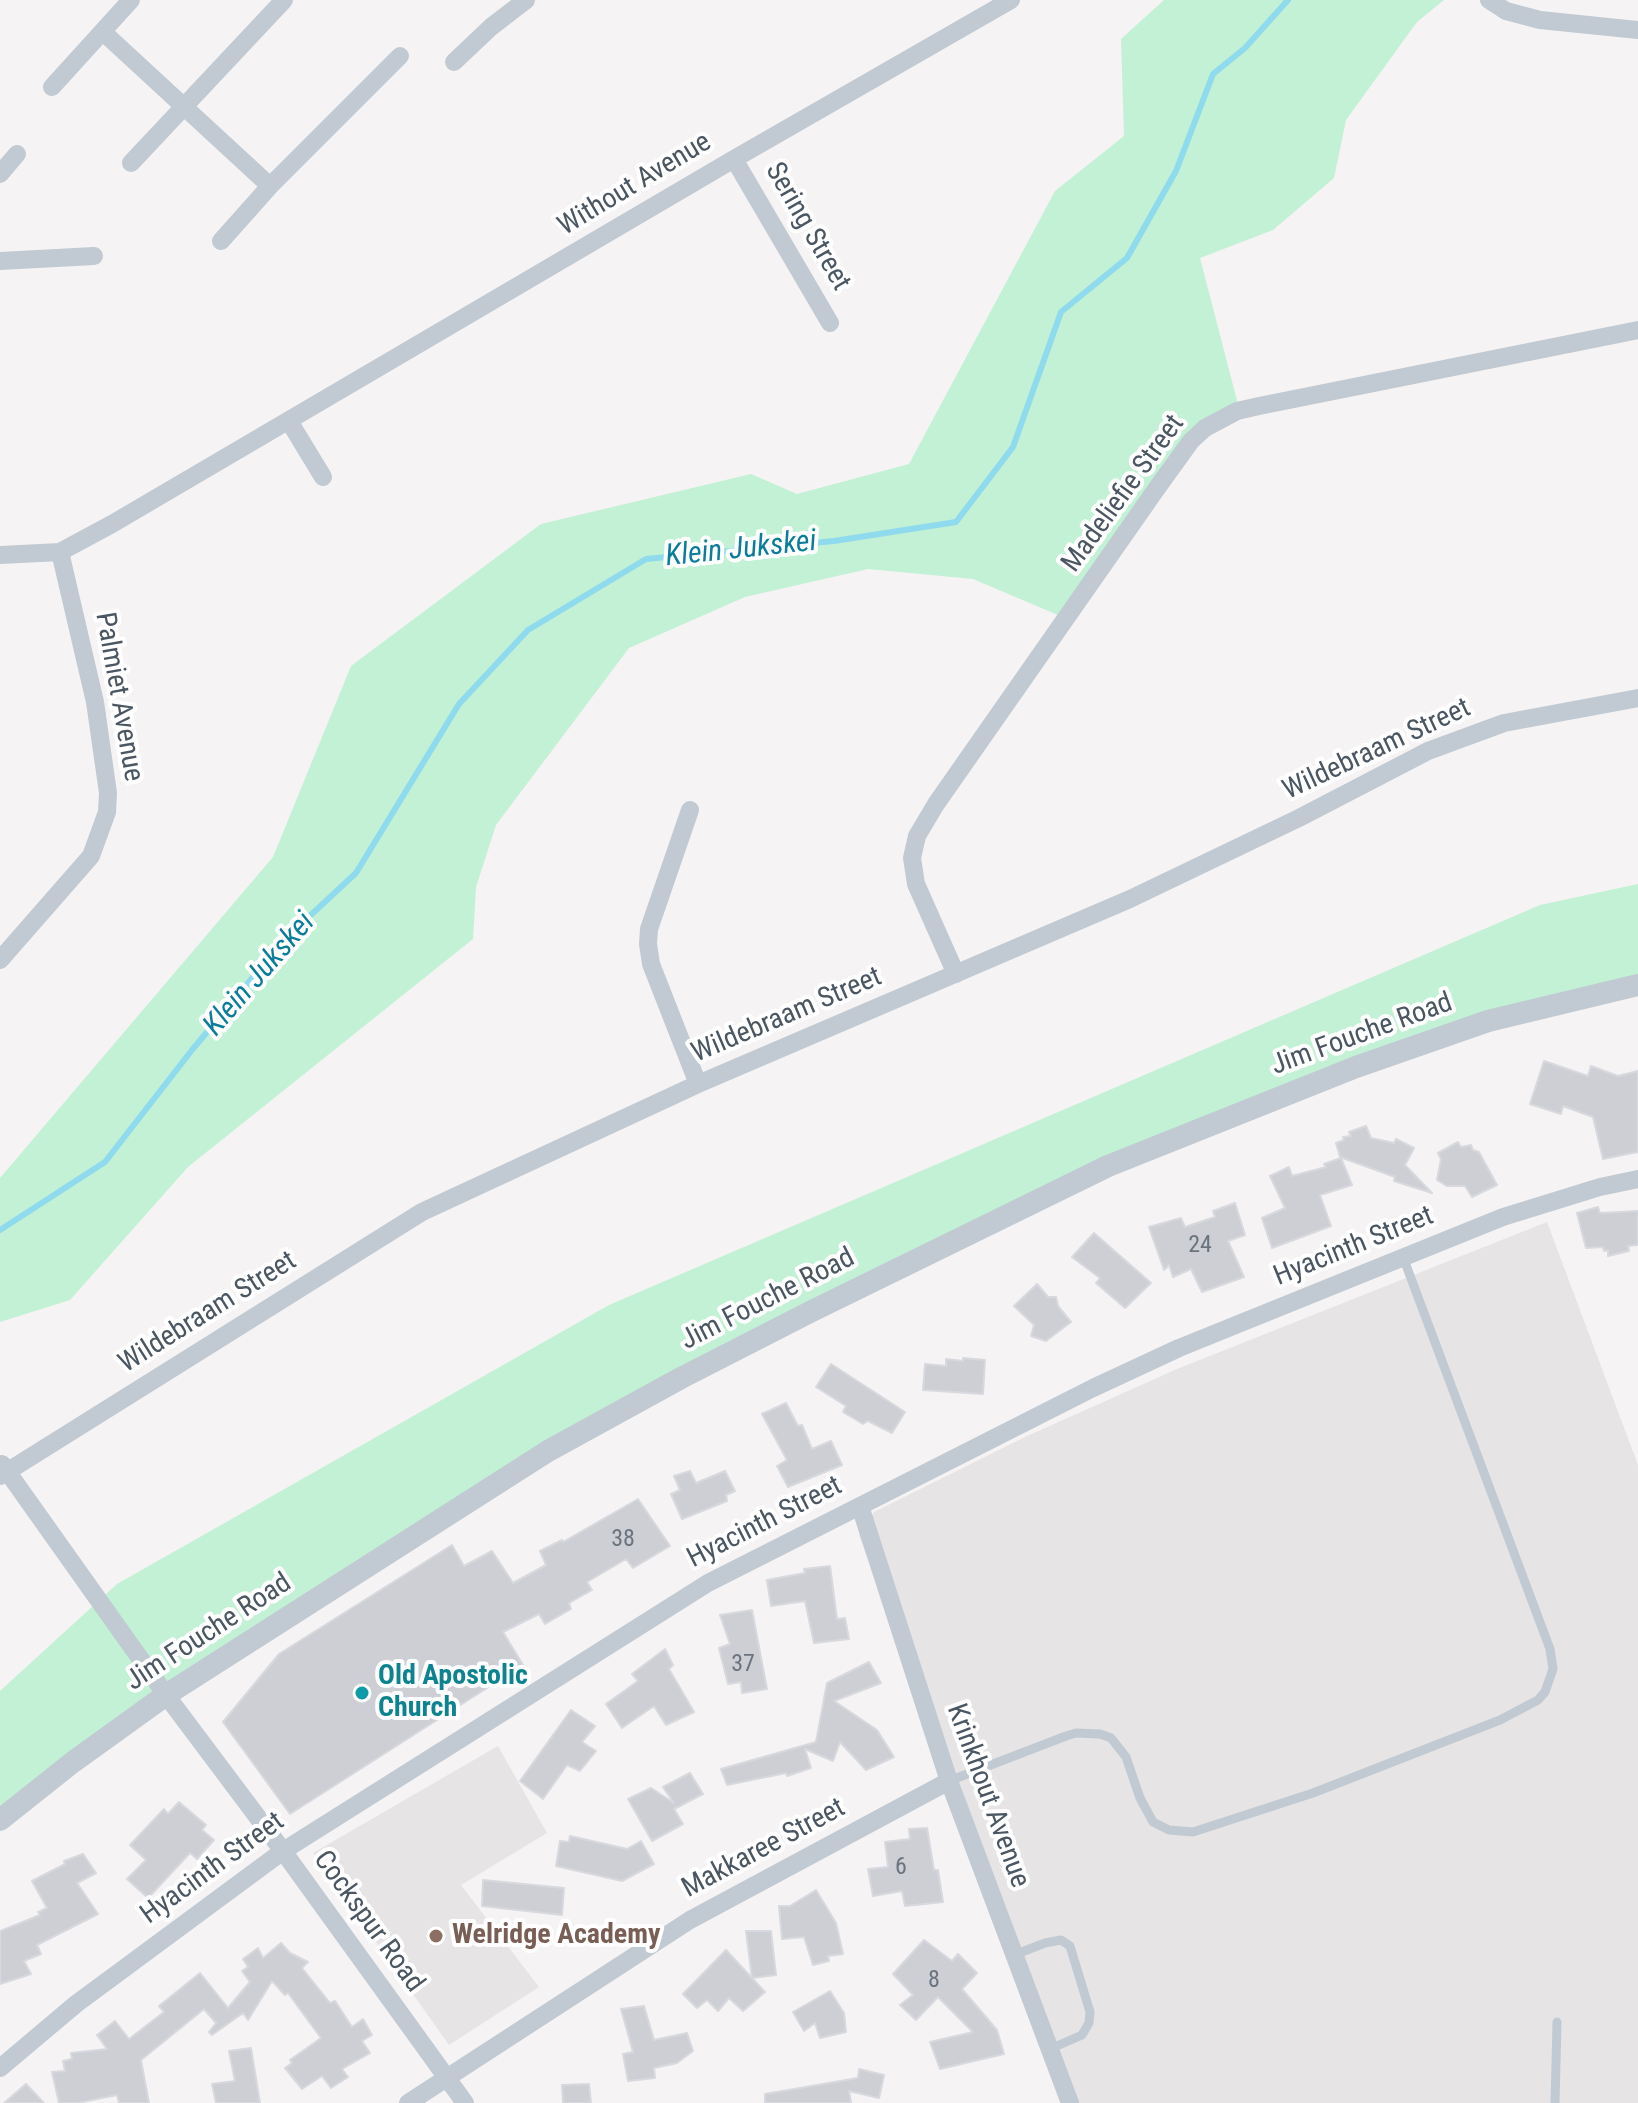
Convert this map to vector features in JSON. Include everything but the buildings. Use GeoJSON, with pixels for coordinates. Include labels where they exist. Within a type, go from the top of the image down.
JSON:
{"type":"FeatureCollection","features":[{"type":"Feature","properties":{"kind":"street"},"geometry":{"type":"LineString","coordinates":[[52,87],[131,0]]}},
{"type":"Feature","properties":{"kind":"street"},"geometry":{"type":"LineString","coordinates":[[131,163],[284,0]]}},
{"type":"Feature","properties":{"kind":"street"},"geometry":{"type":"LineString","coordinates":[[454,62],[526,0]]}},
{"type":"Feature","properties":{"kind":"street","name":"Without Avenue"},"geometry":{"type":"LineString","coordinates":[[0,555],[60,552],[1011,0]]}},
{"type":"Feature","properties":{"kind":"street"},"geometry":{"type":"LineString","coordinates":[[1489,0],[1506,11],[1540,20],[1638,30]]}},
{"type":"Feature","properties":{"kind":"street"},"geometry":{"type":"LineString","coordinates":[[103,32],[270,186]]}},
{"type":"Feature","properties":{"kind":"street"},"geometry":{"type":"LineString","coordinates":[[221,241],[270,186],[400,56]]}},
{"type":"Feature","properties":{"kind":"street"},"geometry":{"type":"LineString","coordinates":[[0,174],[17,154]]}},
{"type":"Feature","properties":{"kind":"street","name":"Sering Street"},"geometry":{"type":"LineString","coordinates":[[734,159],[830,323]]}},
{"type":"Feature","properties":{"kind":"street"},"geometry":{"type":"LineString","coordinates":[[0,261],[94,256]]}},
{"type":"Feature","properties":{"kind":"street","name":"Madeliefie Street"},"geometry":{"type":"LineString","coordinates":[[956,974],[916,884],[912,858],[917,836],[944,791],[1198,434],[1217,420],[1237,411],[1638,330]]}},
{"type":"Feature","properties":{"kind":"street"},"geometry":{"type":"LineString","coordinates":[[289,421],[323,477]]}},
{"type":"Feature","properties":{"kind":"street","name":"Palmiet Avenue"},"geometry":{"type":"LineString","coordinates":[[4,947],[91,856],[107,812],[108,793],[95,702],[60,552]]}},
{"type":"Feature","properties":{"kind":"street","name":"Wildebraam Street"},"geometry":{"type":"LineString","coordinates":[[2,1470],[248,1323],[422,1212],[698,1084],[1130,899],[1299,818],[1428,751],[1504,723],[1638,698]]}},
{"type":"Feature","properties":{"kind":"street"},"geometry":{"type":"LineString","coordinates":[[690,810],[649,929],[648,944],[651,964],[698,1084]]}},
{"type":"Feature","properties":{"kind":"street","name":"Jim Fouche Road"},"geometry":{"type":"LineString","coordinates":[[0,1820],[73,1762],[166,1695],[548,1451],[681,1378],[1108,1166],[1420,1043],[1501,1018],[1638,985]]}},
{"type":"Feature","properties":{"kind":"street","name":"Hyacinth Street"},"geometry":{"type":"LineString","coordinates":[[0,2068],[76,2004],[283,1851],[659,1611],[708,1583],[1093,1388],[1179,1348],[1515,1213],[1600,1187],[1638,1179]]}},
{"type":"Feature","properties":{"kind":"street","name":"Cockspur Road"},"geometry":{"type":"LineString","coordinates":[[2,1470],[465,2103]]}},
{"type":"Feature","properties":{"kind":"street","name":"Krinkhout Avenue"},"geometry":{"type":"LineString","coordinates":[[860,1506],[949,1781],[1070,2103]]}},
{"type":"Feature","properties":{"kind":"street","name":"Makkaree Street"},"geometry":{"type":"LineString","coordinates":[[408,2103],[690,1920],[949,1781]]}},
{"type":"Feature","properties":{"kind":"lane"},"geometry":{"type":"LineString","coordinates":[[949,1781],[1066,1736],[1076,1733],[1100,1734],[1111,1738],[1126,1757],[1140,1798],[1153,1822],[1169,1830],[1193,1832],[1313,1793],[1500,1720],[1538,1700],[1545,1692],[1553,1669],[1550,1649],[1403,1257]]}},
{"type":"Feature","properties":{"kind":"lane"},"geometry":{"type":"LineString","coordinates":[[1014,1955],[1061,1940],[1070,1946],[1088,2002],[1089,2023],[1082,2035],[1050,2049]]}},
{"type":"Feature","properties":{"kind":"lane"},"geometry":{"type":"LineString","coordinates":[[1555,2103],[1557,2022]]}},
{"type":"Feature","properties":{"kind":"shaded area"},"geometry":{"type":"Polygon","coordinates":[[[1547,1222],[1638,1465],[1638,2103],[1072,2103],[859,1535],[874,1512],[1025,1437],[1177,1369],[1547,1222]]]}},
{"type":"Feature","properties":{"kind":"shaded area","name":"Welridge Academy"},"geometry":{"type":"Polygon","coordinates":[[[498,1746],[547,1833],[461,1885],[539,1987],[449,2045],[313,1853],[498,1746]]]}},
{"type":"Feature","properties":{"kind":"green space"},"geometry":{"type":"Polygon","coordinates":[[[1164,0],[1444,0],[1417,22],[1346,120],[1334,178],[1273,230],[1200,258],[1241,416],[1216,425],[1182,455],[1065,618],[973,579],[868,569],[745,597],[629,648],[496,825],[476,887],[473,939],[188,1167],[70,1300],[0,1322],[0,1178],[273,857],[351,666],[541,524],[751,474],[797,494],[909,464],[1055,191],[1124,136],[1121,39],[1164,0]]]}},
{"type":"Feature","properties":{"kind":"green space"},"geometry":{"type":"Polygon","coordinates":[[[1638,884],[1638,983],[1189,1130],[543,1452],[0,1817],[0,1691],[117,1584],[609,1305],[1540,905],[1638,884]]]}},
{"type":"Feature","properties":{"kind":"waterway","name":"Klein Jukskei"},"geometry":{"type":"LineString","coordinates":[[0,1230],[105,1162],[192,1050],[285,939],[356,873],[459,704],[528,630],[646,559],[834,541],[956,522],[1013,447],[1061,312],[1127,258],[1176,171],[1213,74],[1245,48],[1288,0]]}},
{"type":"Feature","properties":{"kind":"place","name":"Old Apostolic Church"},"geometry":{"type":"Point","coordinates":[362,1693]}},
{"type":"Feature","properties":{"kind":"place","name":"Welridge Academy"},"geometry":{"type":"Point","coordinates":[436,1936]}}]}
